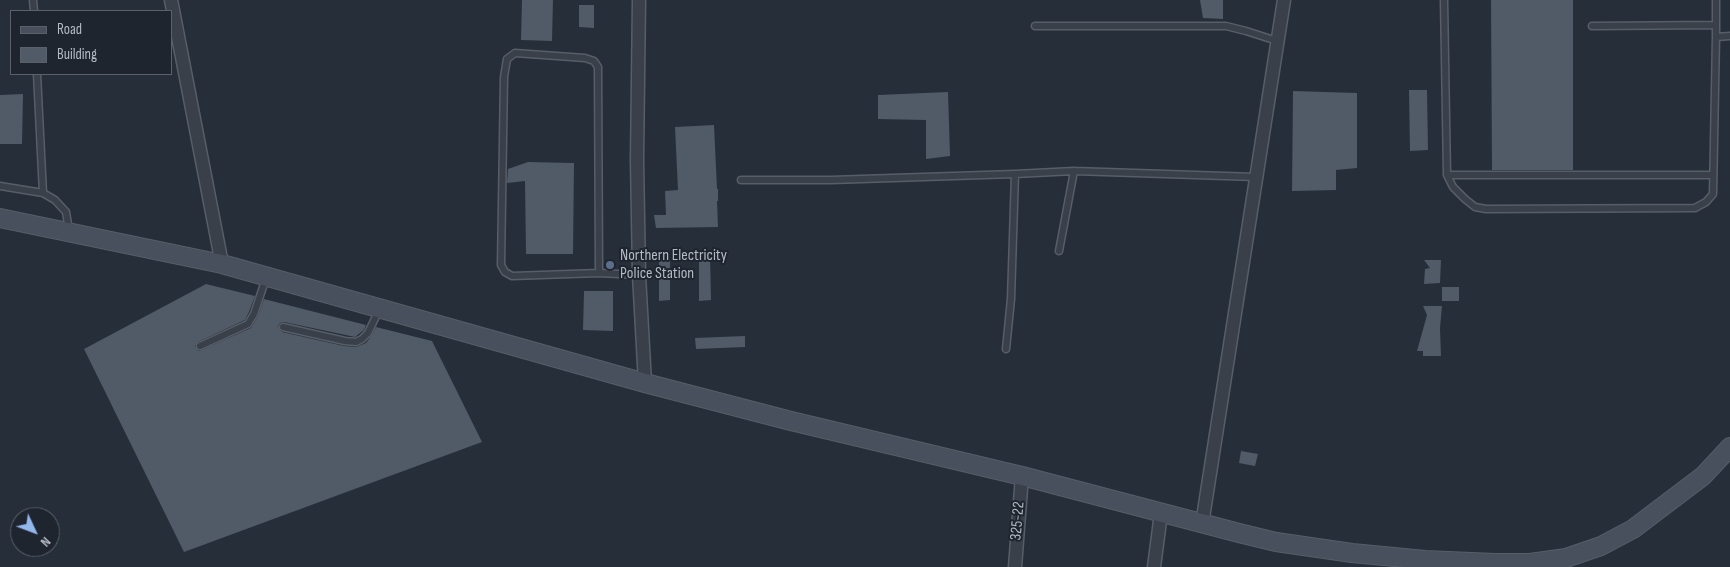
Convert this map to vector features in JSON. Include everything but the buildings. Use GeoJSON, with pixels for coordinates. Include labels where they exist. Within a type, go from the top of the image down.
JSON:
{"type":"FeatureCollection","features":[{"type":"Feature","properties":{"kind":"street"},"geometry":{"type":"LineString","coordinates":[[171,0],[222,264]]}},
{"type":"Feature","properties":{"kind":"street"},"geometry":{"type":"LineString","coordinates":[[639,0],[637,160],[639,275],[645,383]]}},
{"type":"Feature","properties":{"kind":"street"},"geometry":{"type":"LineString","coordinates":[[1202,524],[1284,0]]}},
{"type":"Feature","properties":{"kind":"street"},"geometry":{"type":"LineString","coordinates":[[0,218],[222,264],[645,383],[837,433],[1022,476],[1276,542],[1352,553],[1460,562],[1512,563],[1548,561],[1583,553],[1633,529],[1703,476],[1730,447]]}},
{"type":"Feature","properties":{"kind":"street"},"geometry":{"type":"LineString","coordinates":[[1703,476],[1730,465]]}},
{"type":"Feature","properties":{"kind":"street","name":"325-22"},"geometry":{"type":"LineString","coordinates":[[1015,567],[1022,476]]}},
{"type":"Feature","properties":{"kind":"street"},"geometry":{"type":"LineString","coordinates":[[1154,567],[1161,513]]}},
{"type":"Feature","properties":{"kind":"lane"},"geometry":{"type":"LineString","coordinates":[[1444,0],[1448,175],[1453,187],[1465,199],[1475,207],[1486,209],[1695,208],[1706,202],[1713,194],[1716,0]]}},
{"type":"Feature","properties":{"kind":"lane"},"geometry":{"type":"LineString","coordinates":[[1592,26],[1716,25]]}},
{"type":"Feature","properties":{"kind":"lane"},"geometry":{"type":"LineString","coordinates":[[1035,26],[1226,26],[1246,30],[1277,41]]}},
{"type":"Feature","properties":{"kind":"lane"},"geometry":{"type":"LineString","coordinates":[[1716,37],[1730,36]]}},
{"type":"Feature","properties":{"kind":"lane"},"geometry":{"type":"LineString","coordinates":[[599,273],[598,67],[594,61],[586,58],[515,53],[507,59],[504,77],[501,265],[505,272],[512,276],[599,273],[639,275]]}},
{"type":"Feature","properties":{"kind":"lane"},"geometry":{"type":"LineString","coordinates":[[37,75],[43,193]]}},
{"type":"Feature","properties":{"kind":"lane"},"geometry":{"type":"LineString","coordinates":[[741,180],[831,180],[1074,171],[1256,176]]}},
{"type":"Feature","properties":{"kind":"lane"},"geometry":{"type":"LineString","coordinates":[[1058,251],[1074,171]]}},
{"type":"Feature","properties":{"kind":"lane"},"geometry":{"type":"LineString","coordinates":[[1006,349],[1011,299],[1015,174]]}},
{"type":"Feature","properties":{"kind":"lane"},"geometry":{"type":"LineString","coordinates":[[1448,175],[1713,176]]}},
{"type":"Feature","properties":{"kind":"lane"},"geometry":{"type":"LineString","coordinates":[[0,186],[43,193],[55,200],[66,212],[70,232]]}},
{"type":"Feature","properties":{"kind":"lane"},"geometry":{"type":"LineString","coordinates":[[200,346],[248,324],[254,314],[267,277]]}},
{"type":"Feature","properties":{"kind":"lane"},"geometry":{"type":"LineString","coordinates":[[283,326],[356,342],[368,333],[380,308]]}},
{"type":"Feature","properties":{"kind":"place","name":"Northern Electricity Police Station"},"geometry":{"type":"Point","coordinates":[610,265]}}]}
